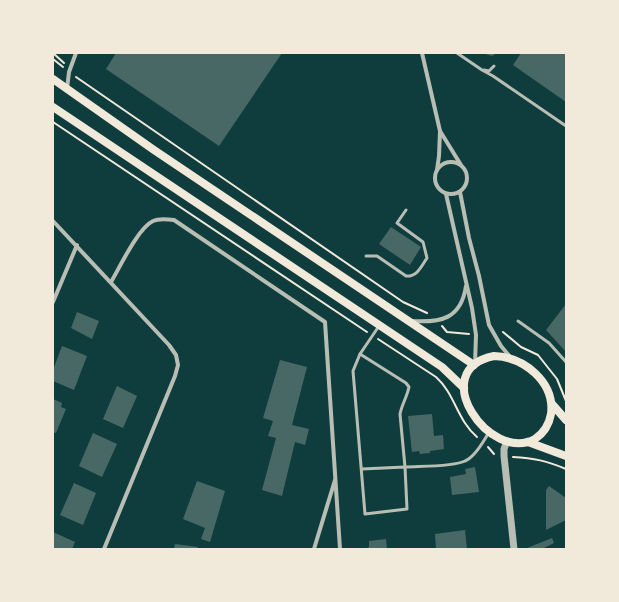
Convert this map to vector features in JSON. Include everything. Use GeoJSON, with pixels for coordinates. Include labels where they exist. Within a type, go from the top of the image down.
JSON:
{"type":"FeatureCollection","features":[{"type":"Feature","properties":{"kind":"main road"},"geometry":{"type":"LineString","coordinates":[[53,79],[67,90],[475,365]]}},
{"type":"Feature","properties":{"kind":"main road"},"geometry":{"type":"LineString","coordinates":[[53,107],[442,367],[464,388]]}},
{"type":"Feature","properties":{"kind":"main road"},"geometry":{"type":"LineString","coordinates":[[566,420],[552,404],[542,382],[535,372],[512,358],[494,356],[481,360],[465,378],[465,398],[478,422],[489,432],[507,441],[528,442],[566,456]]}},
{"type":"Feature","properties":{"kind":"main road"},"geometry":{"type":"LineString","coordinates":[[528,442],[542,434],[550,420],[552,404]]}},
{"type":"Feature","properties":{"kind":"street"},"geometry":{"type":"LineString","coordinates":[[67,90],[70,70],[76,53]]}},
{"type":"Feature","properties":{"kind":"street"},"geometry":{"type":"LineString","coordinates":[[422,53],[440,131],[439,156],[435,181],[437,187],[446,194],[453,194],[460,192],[465,187],[467,176],[440,131]]}},
{"type":"Feature","properties":{"kind":"street"},"geometry":{"type":"LineString","coordinates":[[437,171],[440,166],[452,162],[457,163],[462,167]]}},
{"type":"Feature","properties":{"kind":"street"},"geometry":{"type":"LineString","coordinates":[[460,192],[489,326],[501,346],[512,358]]}},
{"type":"Feature","properties":{"kind":"street"},"geometry":{"type":"LineString","coordinates":[[446,194],[466,282],[476,335],[475,365]]}},
{"type":"Feature","properties":{"kind":"street"},"geometry":{"type":"LineString","coordinates":[[111,282],[145,225],[154,220],[174,220],[325,322],[340,549]]}},
{"type":"Feature","properties":{"kind":"street"},"geometry":{"type":"LineString","coordinates":[[53,221],[170,345],[176,355],[178,365],[104,549]]}},
{"type":"Feature","properties":{"kind":"street"},"geometry":{"type":"LineString","coordinates":[[53,302],[77,245]]}},
{"type":"Feature","properties":{"kind":"street"},"geometry":{"type":"LineString","coordinates":[[408,321],[428,322],[445,319],[456,311],[462,303],[466,282]]}},
{"type":"Feature","properties":{"kind":"street"},"geometry":{"type":"LineString","coordinates":[[507,441],[504,449],[504,456],[514,549]]}},
{"type":"Feature","properties":{"kind":"street"},"geometry":{"type":"LineString","coordinates":[[314,549],[335,478]]}},
{"type":"Feature","properties":{"kind":"lane"},"geometry":{"type":"LineString","coordinates":[[457,53],[482,70],[494,76],[566,126]]}},
{"type":"Feature","properties":{"kind":"lane"},"geometry":{"type":"LineString","coordinates":[[482,70],[489,71],[494,66]]}},
{"type":"Feature","properties":{"kind":"lane"},"geometry":{"type":"LineString","coordinates":[[366,256],[378,256],[406,276],[416,274],[427,258],[423,242],[397,223],[406,210]]}},
{"type":"Feature","properties":{"kind":"lane"},"geometry":{"type":"LineString","coordinates":[[518,321],[549,343],[566,362]]}},
{"type":"Feature","properties":{"kind":"lane"},"geometry":{"type":"LineString","coordinates":[[360,354],[406,383],[409,387],[400,414],[407,509],[365,514],[353,371],[360,354],[379,325]]}},
{"type":"Feature","properties":{"kind":"lane"},"geometry":{"type":"LineString","coordinates":[[362,469],[456,464],[466,461],[479,448],[489,432]]}},
{"type":"Feature","properties":{"kind":"path"},"geometry":{"type":"LineString","coordinates":[[54,53],[70,70]]}},
{"type":"Feature","properties":{"kind":"path"},"geometry":{"type":"LineString","coordinates":[[53,59],[403,302],[426,311],[438,321]]}},
{"type":"Feature","properties":{"kind":"path"},"geometry":{"type":"LineString","coordinates":[[53,122],[436,377]]}},
{"type":"Feature","properties":{"kind":"building"},"geometry":{"type":"Polygon","coordinates":[[[116,53],[282,53],[219,146],[106,69],[116,53]]]}},
{"type":"Feature","properties":{"kind":"building"},"geometry":{"type":"Polygon","coordinates":[[[482,53],[497,53],[492,56],[482,53]]]}},
{"type":"Feature","properties":{"kind":"building"},"geometry":{"type":"Polygon","coordinates":[[[521,53],[566,53],[566,102],[513,65],[521,53]]]}},
{"type":"Feature","properties":{"kind":"building"},"geometry":{"type":"Polygon","coordinates":[[[391,227],[421,247],[410,265],[379,244],[391,227]]]}},
{"type":"Feature","properties":{"kind":"building"},"geometry":{"type":"Polygon","coordinates":[[[566,304],[566,352],[546,330],[566,304]]]}},
{"type":"Feature","properties":{"kind":"building"},"geometry":{"type":"Polygon","coordinates":[[[77,312],[99,321],[92,339],[71,328],[77,312]]]}},
{"type":"Feature","properties":{"kind":"building"},"geometry":{"type":"Polygon","coordinates":[[[62,346],[87,356],[74,390],[53,381],[53,370],[62,346]]]}},
{"type":"Feature","properties":{"kind":"building"},"geometry":{"type":"Polygon","coordinates":[[[280,360],[307,367],[292,425],[309,429],[305,445],[295,442],[282,496],[262,490],[276,438],[268,436],[273,421],[263,418],[280,360]]]}},
{"type":"Feature","properties":{"kind":"building"},"geometry":{"type":"Polygon","coordinates":[[[117,386],[137,396],[123,428],[103,419],[117,386]]]}},
{"type":"Feature","properties":{"kind":"building"},"geometry":{"type":"Polygon","coordinates":[[[53,399],[62,403],[61,407],[66,409],[56,433],[53,432],[53,399]]]}},
{"type":"Feature","properties":{"kind":"building"},"geometry":{"type":"Polygon","coordinates":[[[432,414],[434,436],[443,435],[444,449],[420,454],[419,451],[412,452],[408,416],[432,414]]]}},
{"type":"Feature","properties":{"kind":"building"},"geometry":{"type":"Polygon","coordinates":[[[93,433],[117,444],[102,477],[79,466],[93,433]]]}},
{"type":"Feature","properties":{"kind":"building"},"geometry":{"type":"Polygon","coordinates":[[[475,467],[479,492],[452,495],[450,477],[466,474],[465,469],[475,467]]]}},
{"type":"Feature","properties":{"kind":"building"},"geometry":{"type":"Polygon","coordinates":[[[197,481],[225,491],[210,542],[201,539],[205,528],[183,519],[197,481]]]}},
{"type":"Feature","properties":{"kind":"building"},"geometry":{"type":"Polygon","coordinates":[[[74,483],[96,493],[83,525],[60,515],[74,483]]]}},
{"type":"Feature","properties":{"kind":"building"},"geometry":{"type":"Polygon","coordinates":[[[549,486],[566,498],[566,520],[546,530],[546,490],[549,486]]]}},
{"type":"Feature","properties":{"kind":"building"},"geometry":{"type":"Polygon","coordinates":[[[465,530],[467,549],[436,549],[435,534],[465,530]]]}},
{"type":"Feature","properties":{"kind":"building"},"geometry":{"type":"Polygon","coordinates":[[[53,532],[75,542],[72,549],[53,549],[53,532]]]}},
{"type":"Feature","properties":{"kind":"building"},"geometry":{"type":"Polygon","coordinates":[[[552,538],[554,543],[542,549],[527,548],[552,538]]]}},
{"type":"Feature","properties":{"kind":"building"},"geometry":{"type":"Polygon","coordinates":[[[386,539],[387,549],[365,549],[369,547],[369,541],[386,539]]]}},
{"type":"Feature","properties":{"kind":"building"},"geometry":{"type":"Polygon","coordinates":[[[175,544],[198,547],[197,549],[174,549],[175,544]]]}}]}
